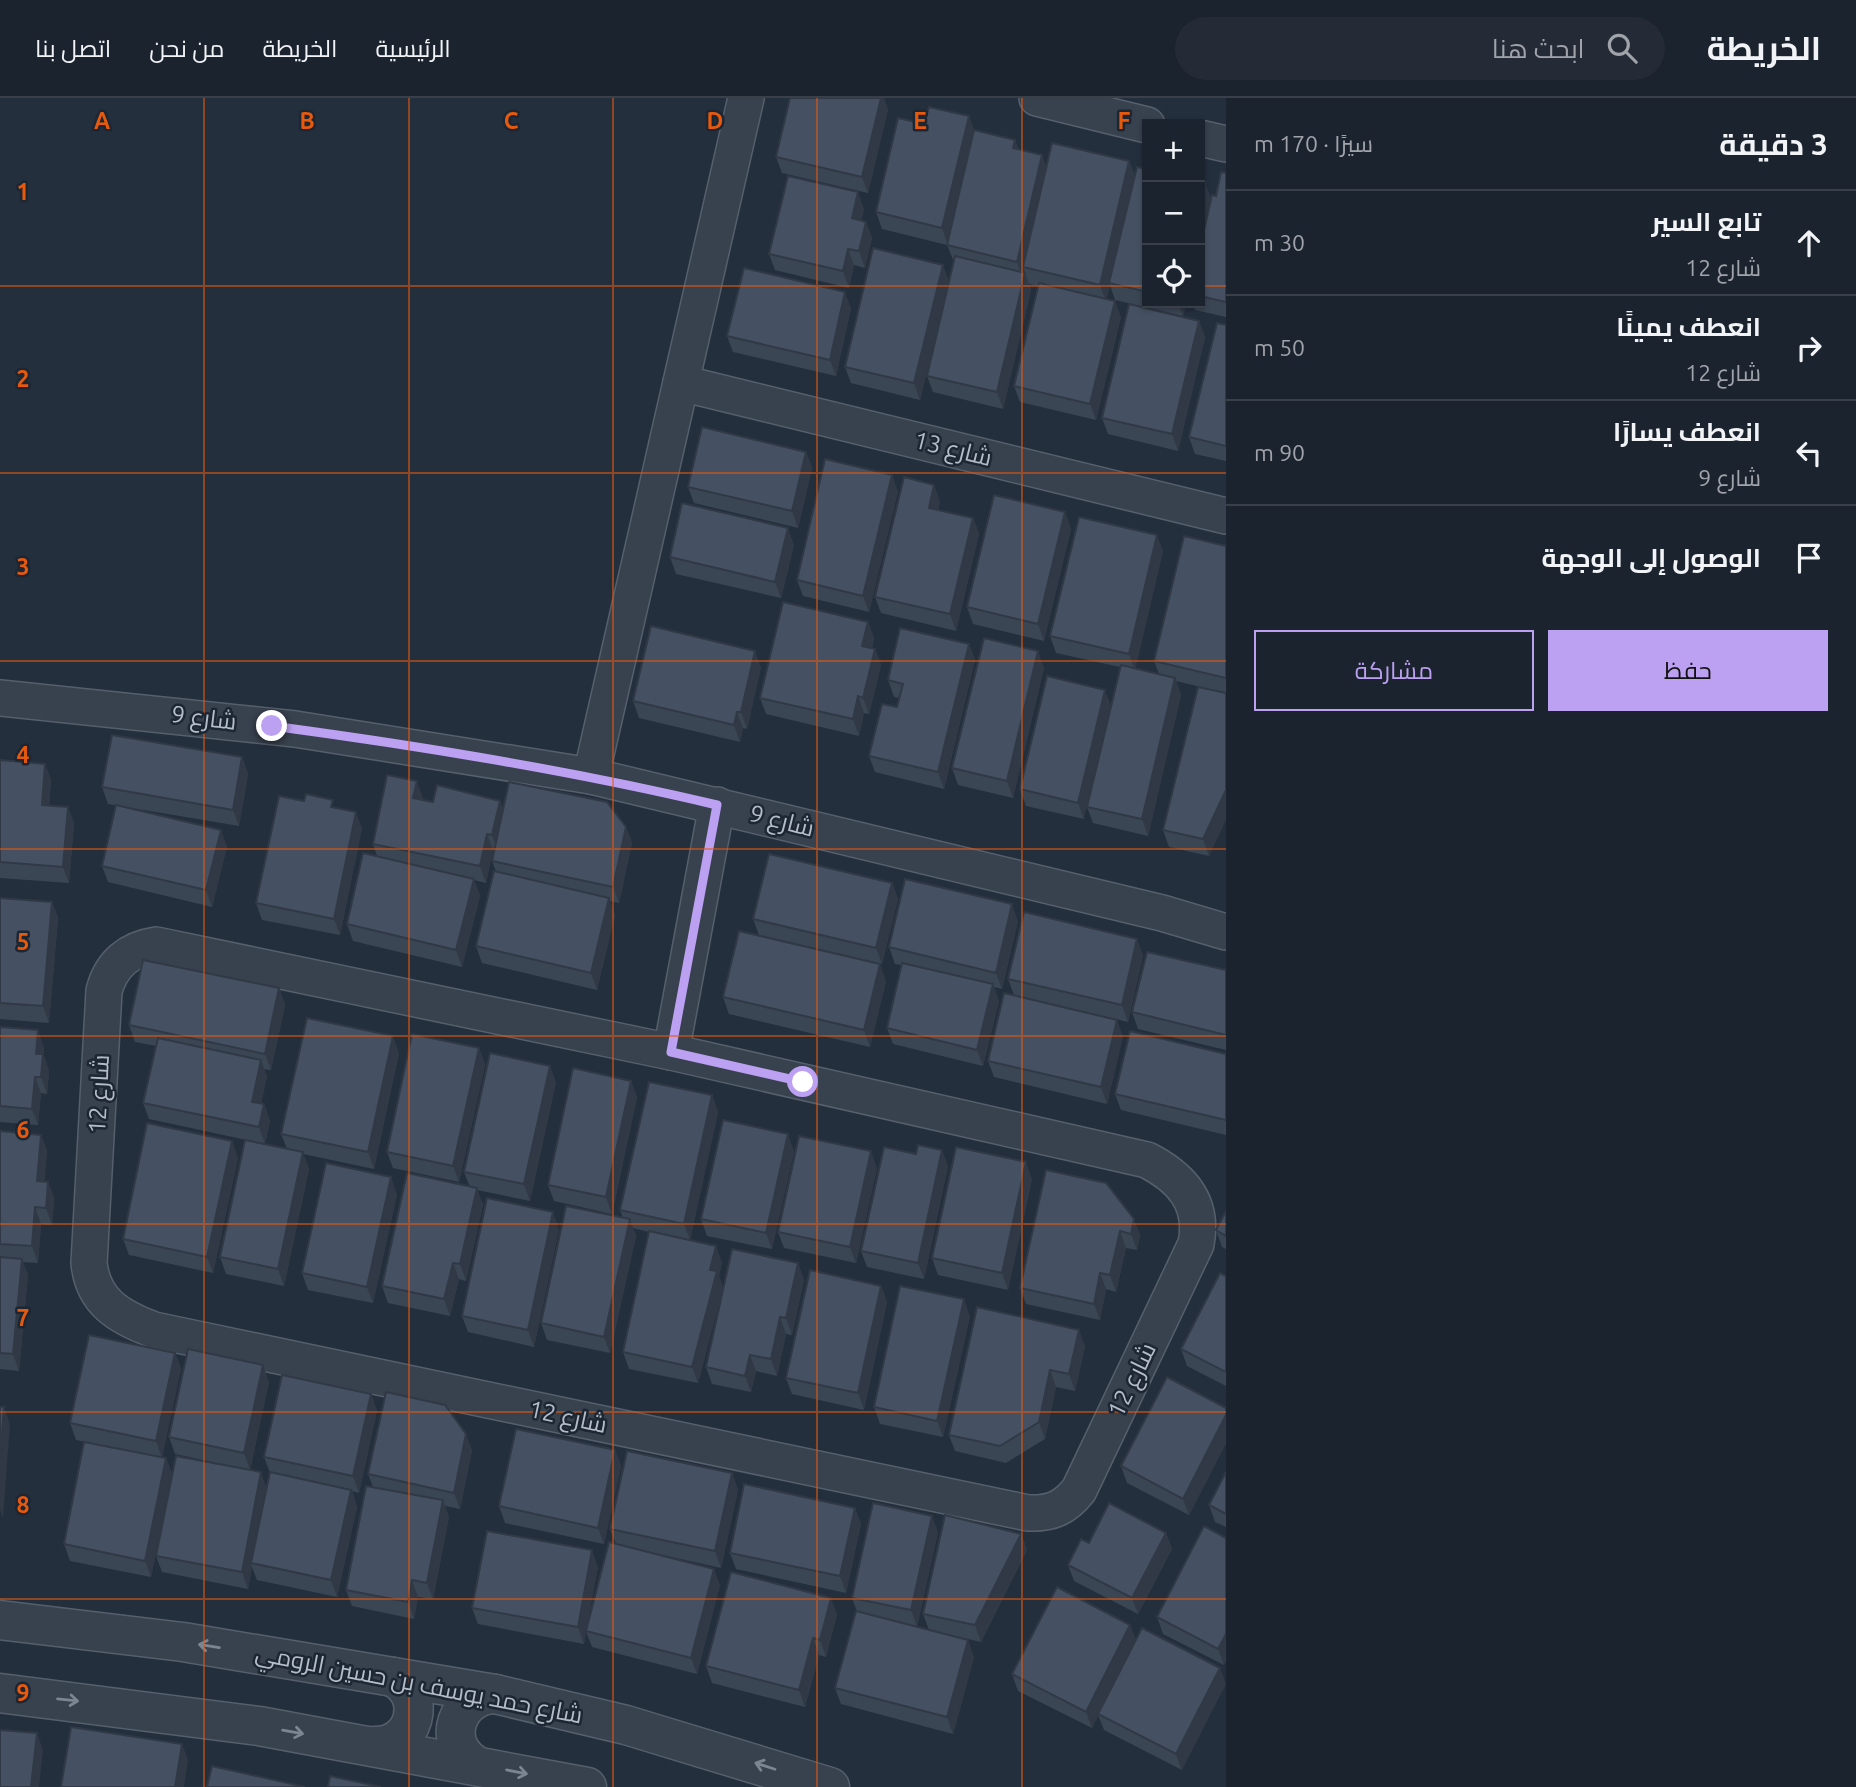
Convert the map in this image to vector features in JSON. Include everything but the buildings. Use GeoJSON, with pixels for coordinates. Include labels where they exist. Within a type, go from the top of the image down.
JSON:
{"type":"FeatureCollection","features":[{"type":"Feature","properties":{"kind":"street"},"geometry":{"type":"LineString","coordinates":[[591,775],[746,98]]}},
{"type":"Feature","properties":{"kind":"street"},"geometry":{"type":"LineString","coordinates":[[1037,98],[1142,124]]}},
{"type":"Feature","properties":{"kind":"street"},"geometry":{"type":"LineString","coordinates":[[1205,139],[1226,144]]}},
{"type":"Feature","properties":{"kind":"street","name":"شارع 13"},"geometry":{"type":"LineString","coordinates":[[681,383],[1226,516]]}},
{"type":"Feature","properties":{"kind":"street","name":"شارع 9"},"geometry":{"type":"LineString","coordinates":[[0,698],[284,727],[591,775],[1162,913],[1226,932]]}},
{"type":"Feature","properties":{"kind":"street"},"geometry":{"type":"LineString","coordinates":[[671,1052],[717,805]]}},
{"type":"Feature","properties":{"kind":"street","name":"شارع 12"},"geometry":{"type":"LineString","coordinates":[[169,945],[671,1052],[1147,1160],[1181,1182],[1198,1214],[1196,1244],[1079,1490],[1072,1499],[1054,1511],[1028,1513],[154,1330],[117,1314],[94,1288],[89,1262],[104,991],[114,968],[137,949],[169,945]]}},
{"type":"Feature","properties":{"kind":"street","name":"شارع حمد يوسف بن حسين الرومي"},"geometry":{"type":"LineString","coordinates":[[0,1620],[183,1642],[495,1694],[637,1728],[830,1787]]}},
{"type":"Feature","properties":{"kind":"street"},"geometry":{"type":"LineString","coordinates":[[374,1746],[397,1741],[412,1722],[415,1710],[410,1693],[393,1677]]}},
{"type":"Feature","properties":{"kind":"street"},"geometry":{"type":"LineString","coordinates":[[0,1693],[157,1711],[374,1746],[587,1787]]}},
{"type":"Feature","properties":{"kind":"street"},"geometry":{"type":"LineString","coordinates":[[474,1764],[458,1746],[456,1721],[471,1701],[495,1694]]}},
{"type":"Feature","properties":{"kind":"route"},"geometry":{"type":"LineString","coordinates":[[272,726],[458,752],[591,775],[717,805],[671,1052],[803,1082]]}}]}
